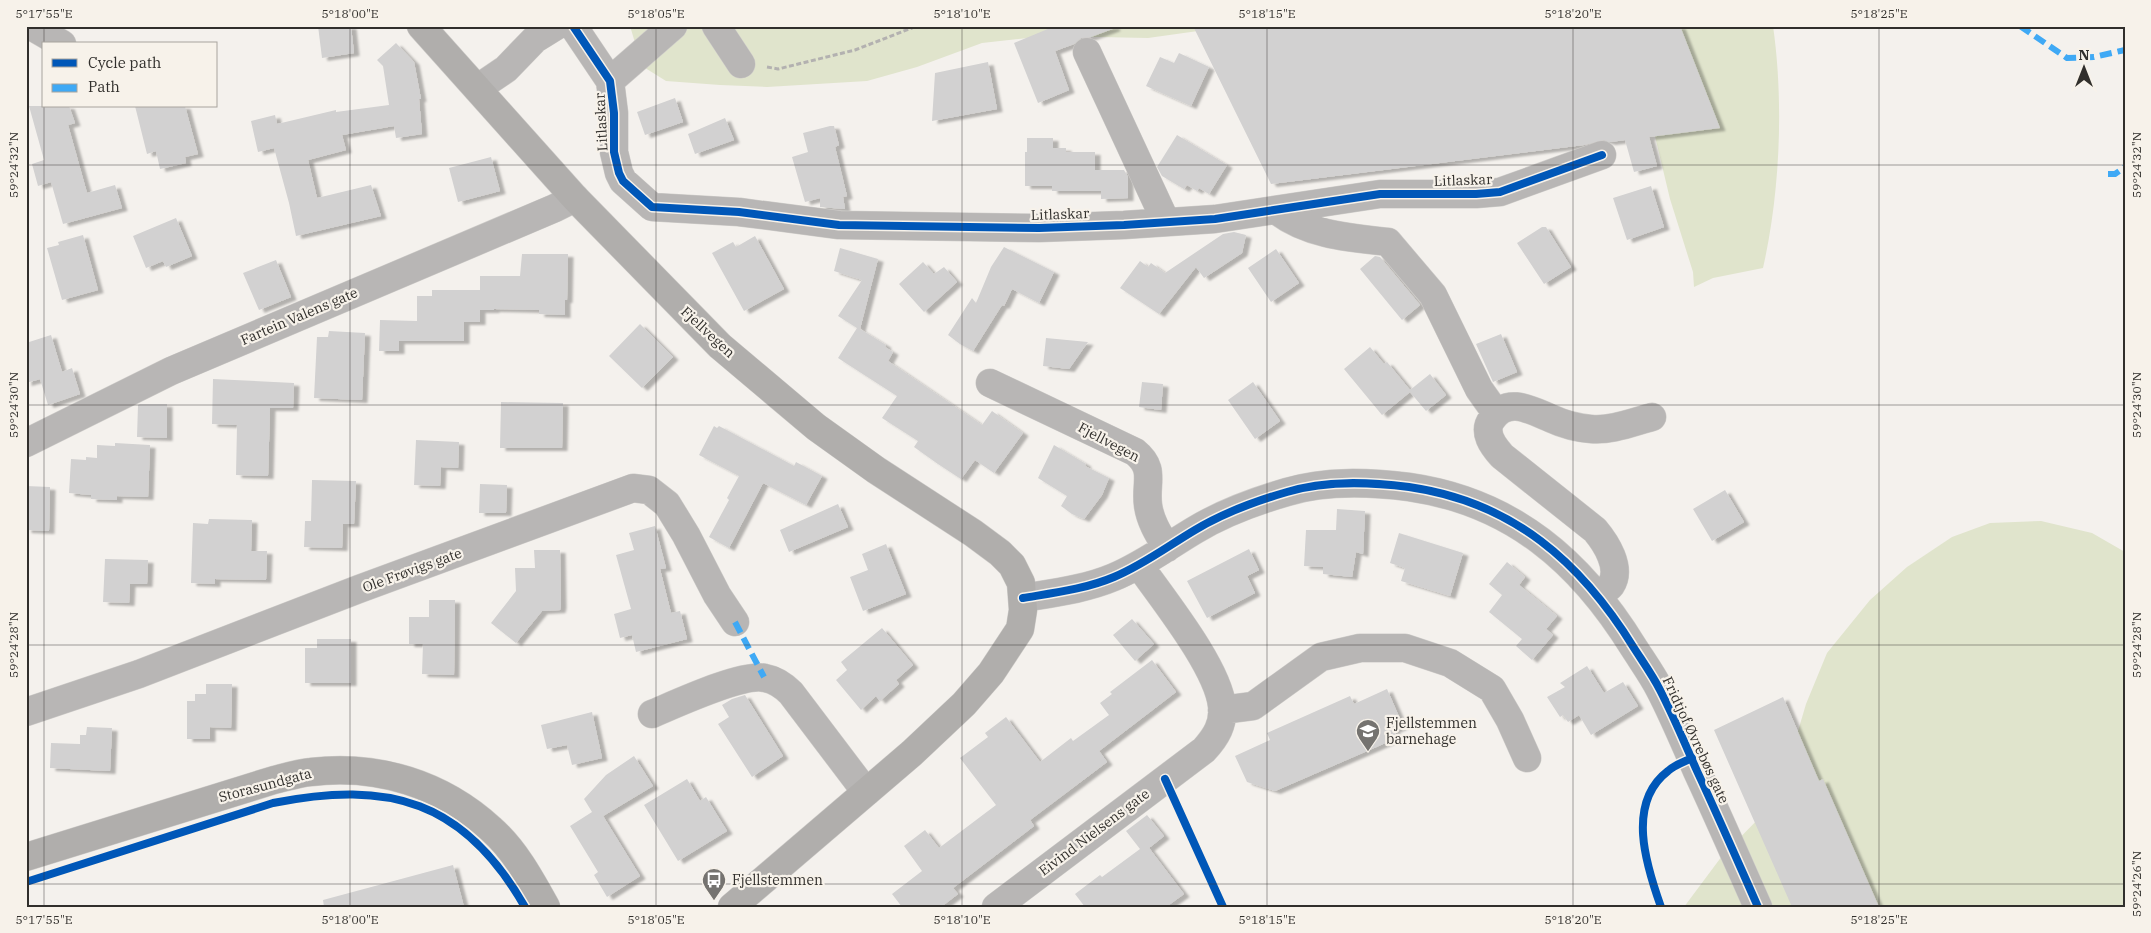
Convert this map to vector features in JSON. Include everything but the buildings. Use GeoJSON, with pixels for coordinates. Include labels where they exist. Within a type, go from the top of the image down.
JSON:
{"type":"FeatureCollection","features":[{"type":"Feature","properties":{"kind":"main road","name":"Fjellvegen"},"geometry":{"type":"LineString","coordinates":[[421,26],[576,198],[720,346],[816,427],[876,470],[973,533],[1000,553],[1012,566],[1021,583],[1023,598]]}},
{"type":"Feature","properties":{"kind":"main road"},"geometry":{"type":"LineString","coordinates":[[732,907],[933,735],[964,704],[992,673],[1020,628],[1023,598]]}},
{"type":"Feature","properties":{"kind":"main road","name":"Storasundgata"},"geometry":{"type":"LineString","coordinates":[[26,857],[274,780],[310,772],[378,773],[418,782],[458,801],[492,830],[524,868],[546,907]]}},
{"type":"Feature","properties":{"kind":"street"},"geometry":{"type":"LineString","coordinates":[[31,26],[59,42]]}},
{"type":"Feature","properties":{"kind":"street"},"geometry":{"type":"LineString","coordinates":[[478,88],[506,69],[535,39],[556,26]]}},
{"type":"Feature","properties":{"kind":"street"},"geometry":{"type":"LineString","coordinates":[[573,26],[610,81],[672,26]]}},
{"type":"Feature","properties":{"kind":"street"},"geometry":{"type":"LineString","coordinates":[[716,26],[741,64]]}},
{"type":"Feature","properties":{"kind":"street"},"geometry":{"type":"LineString","coordinates":[[1087,52],[1166,222]]}},
{"type":"Feature","properties":{"kind":"street","name":"Litlaskar"},"geometry":{"type":"LineString","coordinates":[[610,81],[613,98],[616,163],[624,181],[652,207],[739,212],[839,225],[1039,228],[1215,219],[1380,194],[1476,194],[1500,192],[1602,155]]}},
{"type":"Feature","properties":{"kind":"street","name":"Fartein Valens gate"},"geometry":{"type":"LineString","coordinates":[[26,443],[171,371],[576,198]]}},
{"type":"Feature","properties":{"kind":"street"},"geometry":{"type":"LineString","coordinates":[[1276,210],[1284,216],[1314,229],[1340,236],[1388,242],[1434,295],[1479,389],[1496,413]]}},
{"type":"Feature","properties":{"kind":"street","name":"Fjellvegen"},"geometry":{"type":"LineString","coordinates":[[990,383],[1135,452],[1144,460],[1149,471],[1148,505],[1152,522],[1167,548]]}},
{"type":"Feature","properties":{"kind":"street"},"geometry":{"type":"LineString","coordinates":[[1598,596],[1610,587],[1614,579],[1610,556],[1604,541],[1595,530],[1502,456],[1492,445],[1488,433],[1489,423],[1496,413],[1505,408],[1520,406],[1568,425],[1593,430],[1652,417]]}},
{"type":"Feature","properties":{"kind":"street","name":"Fridtjof Øvrebøs gate"},"geometry":{"type":"LineString","coordinates":[[1023,598],[1096,584],[1114,578],[1139,565],[1197,528],[1243,507],[1289,491],[1335,483],[1378,483],[1420,489],[1459,498],[1496,513],[1529,533],[1560,556],[1613,614],[1660,688],[1758,907]]}},
{"type":"Feature","properties":{"kind":"street","name":"Ole Frøvigs gate"},"geometry":{"type":"LineString","coordinates":[[26,712],[139,674],[359,589],[633,488],[649,490],[667,504],[686,535],[717,595],[735,622]]}},
{"type":"Feature","properties":{"kind":"street","name":"Eivind Nielsens gate"},"geometry":{"type":"LineString","coordinates":[[996,907],[1204,750],[1215,738],[1221,723],[1222,710],[1215,683],[1195,644],[1139,565]]}},
{"type":"Feature","properties":{"kind":"street"},"geometry":{"type":"LineString","coordinates":[[1222,710],[1253,706],[1320,657],[1360,648],[1405,648],[1450,664],[1492,689],[1510,720],[1527,758]]}},
{"type":"Feature","properties":{"kind":"street"},"geometry":{"type":"LineString","coordinates":[[652,714],[746,677],[764,677],[780,682],[791,693],[866,792]]}},
{"type":"Feature","properties":{"kind":"path"},"geometry":{"type":"LineString","coordinates":[[741,64],[778,69],[855,50],[917,26]]}},
{"type":"Feature","properties":{"kind":"green space"},"geometry":{"type":"Polygon","coordinates":[[[630,26],[1211,26],[1198,31],[1148,38],[1047,36],[982,43],[917,67],[867,81],[767,87],[666,81],[642,66],[630,26]]]}},
{"type":"Feature","properties":{"kind":"green space"},"geometry":{"type":"Polygon","coordinates":[[[1624,26],[1773,26],[1779,116],[1777,179],[1763,268],[1713,278],[1694,287],[1693,272],[1670,199],[1649,111],[1624,26]]]}},
{"type":"Feature","properties":{"kind":"green space"},"geometry":{"type":"Polygon","coordinates":[[[2041,521],[2092,533],[2125,552],[2125,907],[1684,907],[1722,856],[1766,811],[1793,748],[1806,704],[1827,653],[1870,600],[1907,567],[1952,537],[1990,523],[2041,521]]]}},
{"type":"Feature","properties":{"kind":"marked path"},"geometry":{"type":"LineString","coordinates":[[2020,26],[2067,58],[2094,57],[2125,50]]}},
{"type":"Feature","properties":{"kind":"marked path"},"geometry":{"type":"LineString","coordinates":[[2108,174],[2115,174],[2125,167]]}},
{"type":"Feature","properties":{"kind":"marked path"},"geometry":{"type":"LineString","coordinates":[[735,622],[764,677]]}},
{"type":"Feature","properties":{"kind":"cycle path"},"geometry":{"type":"LineString","coordinates":[[573,26],[610,81],[614,113],[614,152],[619,173],[623,181],[652,207],[739,212],[839,225],[1039,228],[1124,225],[1215,219],[1380,194],[1476,194],[1500,192],[1602,155]]}},
{"type":"Feature","properties":{"kind":"cycle path"},"geometry":{"type":"LineString","coordinates":[[1023,598],[1081,588],[1114,577],[1145,561],[1217,518],[1252,503],[1302,488],[1348,483],[1394,485],[1446,495],[1481,506],[1512,522],[1541,541],[1567,563],[1613,617],[1651,674],[1665,700],[1758,907]]}},
{"type":"Feature","properties":{"kind":"cycle path"},"geometry":{"type":"LineString","coordinates":[[1661,907],[1646,854],[1643,817],[1647,800],[1655,784],[1670,769],[1692,758]]}},
{"type":"Feature","properties":{"kind":"cycle path"},"geometry":{"type":"LineString","coordinates":[[1165,779],[1223,907]]}},
{"type":"Feature","properties":{"kind":"cycle path"},"geometry":{"type":"LineString","coordinates":[[26,882],[273,803],[315,796],[353,794],[388,798],[420,806],[449,821],[476,842],[501,871],[525,907]]}},
{"type":"Feature","properties":{"kind":"place","name":"Fjellstemmen barnehage"},"geometry":{"type":"Point","coordinates":[1368,752]}},
{"type":"Feature","properties":{"kind":"place","name":"Fjellstemmen"},"geometry":{"type":"Point","coordinates":[714,901]}}]}
